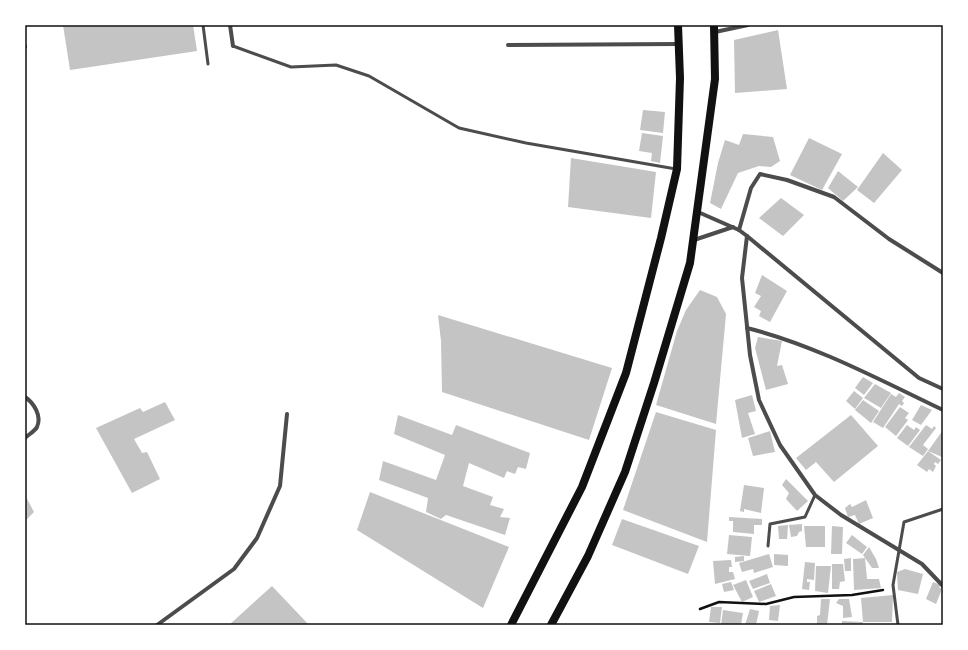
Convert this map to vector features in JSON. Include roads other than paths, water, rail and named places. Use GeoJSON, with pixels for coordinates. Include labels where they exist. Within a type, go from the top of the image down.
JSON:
{"type":"FeatureCollection","features":[{"type":"Feature","properties":{"kind":"main road"},"geometry":{"type":"LineString","coordinates":[[511,625],[582,487],[626,373],[661,238],[677,169],[680,78],[678,25]]}},
{"type":"Feature","properties":{"kind":"main road"},"geometry":{"type":"LineString","coordinates":[[551,625],[588,556],[625,472],[688,270],[698,212],[715,79],[715,28]]}},
{"type":"Feature","properties":{"kind":"street"},"geometry":{"type":"LineString","coordinates":[[230,25],[233,46]]}},
{"type":"Feature","properties":{"kind":"street"},"geometry":{"type":"LineString","coordinates":[[715,28],[748,25]]}},
{"type":"Feature","properties":{"kind":"street"},"geometry":{"type":"LineString","coordinates":[[508,45],[679,44]]}},
{"type":"Feature","properties":{"kind":"street"},"geometry":{"type":"LineString","coordinates":[[739,230],[751,188],[760,174],[787,180],[834,197],[888,239],[943,273]]}},
{"type":"Feature","properties":{"kind":"street"},"geometry":{"type":"LineString","coordinates":[[698,212],[733,227],[748,236],[919,378],[943,388]]}},
{"type":"Feature","properties":{"kind":"street"},"geometry":{"type":"LineString","coordinates":[[694,240],[733,227]]}},
{"type":"Feature","properties":{"kind":"street"},"geometry":{"type":"LineString","coordinates":[[748,236],[742,278],[750,355],[759,400],[780,445],[815,495],[841,515],[922,564],[943,586]]}},
{"type":"Feature","properties":{"kind":"street"},"geometry":{"type":"LineString","coordinates":[[747,328],[779,336],[878,379],[943,410]]}},
{"type":"Feature","properties":{"kind":"street"},"geometry":{"type":"LineString","coordinates":[[25,397],[32,402],[37,412],[36,428],[25,438]]}},
{"type":"Feature","properties":{"kind":"street"},"geometry":{"type":"LineString","coordinates":[[158,625],[234,569],[257,538],[280,486],[287,414]]}},
{"type":"Feature","properties":{"kind":"lane"},"geometry":{"type":"LineString","coordinates":[[203,25],[208,64]]}},
{"type":"Feature","properties":{"kind":"lane"},"geometry":{"type":"LineString","coordinates":[[233,46],[291,67],[336,65],[368,76],[459,128],[526,143],[677,169]]}},
{"type":"Feature","properties":{"kind":"lane"},"geometry":{"type":"LineString","coordinates":[[768,546],[770,524],[805,517],[815,495]]}},
{"type":"Feature","properties":{"kind":"lane"},"geometry":{"type":"LineString","coordinates":[[898,625],[893,588],[898,550],[904,522],[943,509]]}}]}
